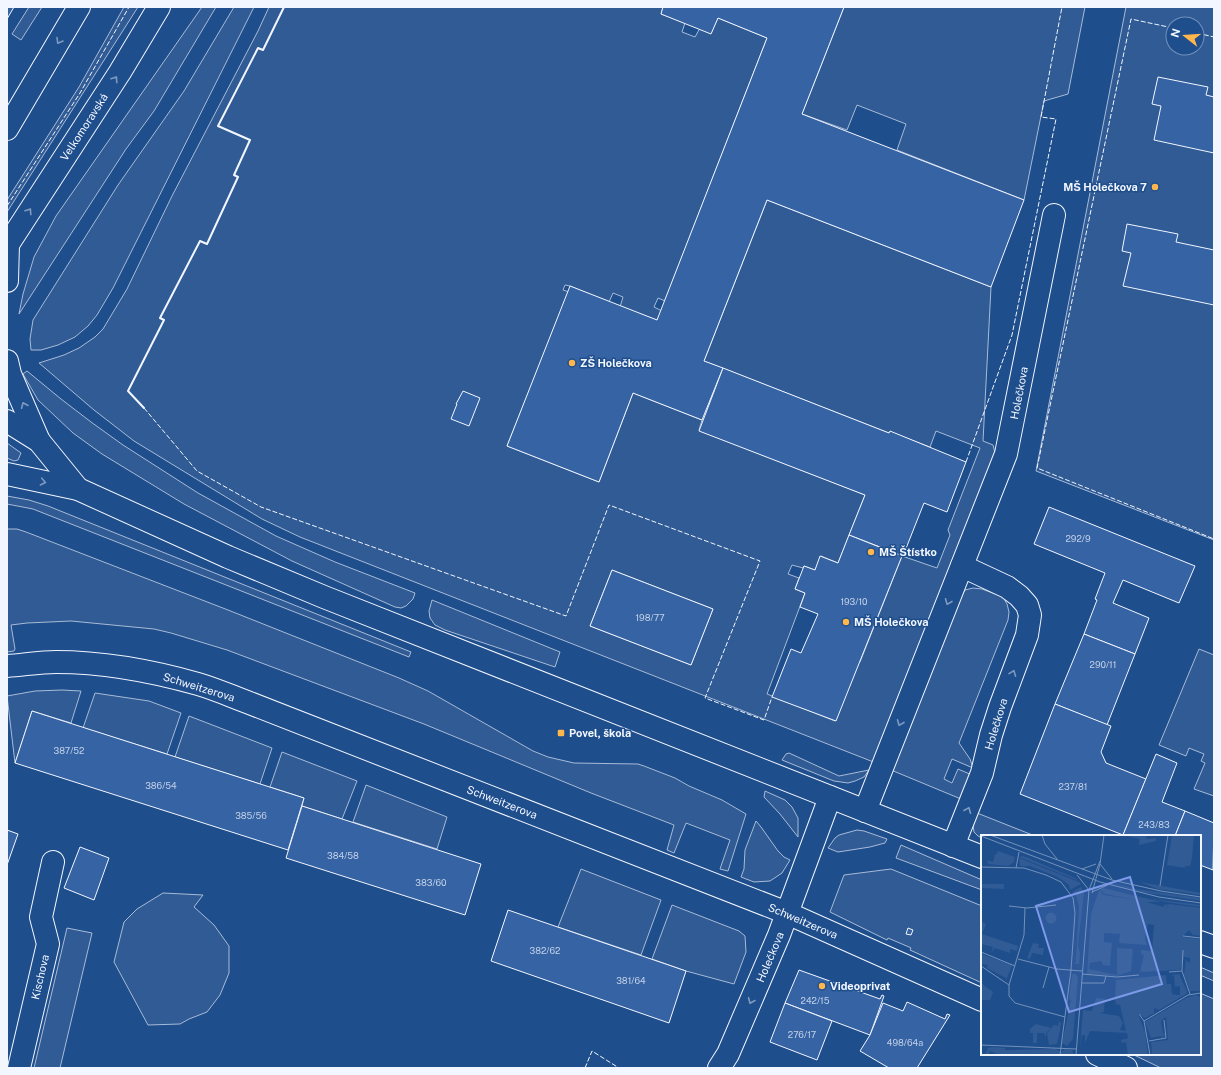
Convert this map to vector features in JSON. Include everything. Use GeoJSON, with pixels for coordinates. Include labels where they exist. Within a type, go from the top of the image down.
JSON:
{"type":"FeatureCollection","features":[{"type":"Feature","properties":{"kind":"street"},"geometry":{"type":"LineString","coordinates":[[7,129],[79,7]]}},
{"type":"Feature","properties":{"kind":"street","name":"Velkomoravská"},"geometry":{"type":"LineString","coordinates":[[8,245],[120,72],[159,7]]}},
{"type":"Feature","properties":{"kind":"street","name":"Holečkova"},"geometry":{"type":"LineString","coordinates":[[865,811],[1006,454],[1054,215]]}},
{"type":"Feature","properties":{"kind":"street"},"geometry":{"type":"LineString","coordinates":[[7,281],[8,245]]}},
{"type":"Feature","properties":{"kind":"street"},"geometry":{"type":"LineString","coordinates":[[7,361],[10,374],[39,441],[78,489]]}},
{"type":"Feature","properties":{"kind":"street"},"geometry":{"type":"LineString","coordinates":[[7,421],[39,441]]}},
{"type":"Feature","properties":{"kind":"street"},"geometry":{"type":"LineString","coordinates":[[7,474],[78,489],[228,557],[324,597],[981,857]]}},
{"type":"Feature","properties":{"kind":"street","name":"Holečkova"},"geometry":{"type":"LineString","coordinates":[[953,846],[982,773],[996,721],[1027,635],[1030,615],[1027,605],[1007,587],[962,566]]}},
{"type":"Feature","properties":{"kind":"street","name":"Schweitzerova"},"geometry":{"type":"LineString","coordinates":[[7,666],[54,662],[118,666],[160,674],[199,685],[247,702],[787,913],[981,1000]]}},
{"type":"Feature","properties":{"kind":"street","name":"Holečkova"},"geometry":{"type":"LineString","coordinates":[[719,1068],[728,1054],[779,935],[830,797]]}},
{"type":"Feature","properties":{"kind":"street","name":"Kischova"},"geometry":{"type":"LineString","coordinates":[[19,1068],[48,944],[41,917],[53,862]]}},
{"type":"Feature","properties":{"kind":"street"},"geometry":{"type":"LineString","coordinates":[[1201,942],[1214,948]]}},
{"type":"Feature","properties":{"kind":"street"},"geometry":{"type":"LineString","coordinates":[[1099,1055],[1126,1068]]}},
{"type":"Feature","properties":{"kind":"shaded area"},"geometry":{"type":"Polygon","coordinates":[[[29,7],[42,7],[21,40],[12,34],[29,7]]]}},
{"type":"Feature","properties":{"kind":"shaded area"},"geometry":{"type":"Polygon","coordinates":[[[124,7],[138,7],[7,212],[7,200],[79,87],[124,7]]]}},
{"type":"Feature","properties":{"kind":"shaded area"},"geometry":{"type":"Polygon","coordinates":[[[202,7],[216,7],[154,111],[126,149],[19,314],[23,294],[34,257],[56,216],[202,7]]]}},
{"type":"Feature","properties":{"kind":"shaded area"},"geometry":{"type":"Polygon","coordinates":[[[234,7],[254,7],[113,288],[97,315],[88,326],[75,337],[58,345],[41,350],[31,350],[30,339],[33,320],[118,185],[184,91],[234,7]]]}},
{"type":"Feature","properties":{"kind":"shaded area","name":"ZŠ Holečkova"},"geometry":{"type":"Polygon","coordinates":[[[269,7],[663,7],[661,14],[685,23],[682,32],[695,37],[700,28],[711,33],[718,18],[767,38],[665,301],[658,298],[654,307],[662,311],[657,320],[620,307],[623,297],[613,293],[609,302],[565,285],[563,290],[569,292],[507,446],[599,482],[633,393],[702,420],[699,430],[865,495],[838,563],[821,556],[815,570],[804,566],[803,568],[792,565],[788,574],[799,578],[795,589],[805,593],[767,694],[835,721],[902,556],[937,568],[950,535],[948,530],[980,448],[936,431],[930,447],[890,432],[889,433],[704,361],[767,200],[991,287],[983,441],[993,445],[995,453],[876,763],[300,537],[262,519],[134,441],[94,410],[39,363],[64,355],[79,348],[95,337],[103,329],[127,289],[172,196],[269,7]],[[612,570],[590,626],[691,665],[713,609],[612,570]]]}},
{"type":"Feature","properties":{"kind":"shaded area"},"geometry":{"type":"Polygon","coordinates":[[[844,7],[1085,7],[1068,94],[1044,101],[1024,200],[897,150],[906,124],[857,105],[847,130],[802,114],[844,7]]]}},
{"type":"Feature","properties":{"kind":"shaded area","name":"MŠ Holečkova 7"},"geometry":{"type":"Polygon","coordinates":[[[1126,7],[1214,7],[1214,540],[1036,471],[1126,7]]]}},
{"type":"Feature","properties":{"kind":"shaded area"},"geometry":{"type":"Polygon","coordinates":[[[27,371],[61,399],[123,445],[198,493],[276,536],[335,562],[415,593],[413,599],[406,606],[401,608],[395,607],[292,561],[184,504],[102,454],[73,433],[38,400],[23,374],[27,371]]]}},
{"type":"Feature","properties":{"kind":"shaded area"},"geometry":{"type":"Polygon","coordinates":[[[7,443],[21,453],[18,460],[14,461],[7,458],[7,443]]]}},
{"type":"Feature","properties":{"kind":"shaded area"},"geometry":{"type":"Polygon","coordinates":[[[7,496],[29,500],[48,506],[411,652],[409,657],[33,509],[7,504],[7,496]]]}},
{"type":"Feature","properties":{"kind":"shaded area"},"geometry":{"type":"Polygon","coordinates":[[[7,529],[17,529],[26,532],[399,678],[428,691],[533,751],[548,757],[574,763],[638,764],[675,778],[689,786],[722,800],[746,814],[728,871],[720,869],[730,840],[686,823],[674,853],[667,850],[674,825],[591,793],[424,724],[227,650],[154,629],[71,621],[11,625],[15,649],[14,651],[7,652],[7,529]]]}},
{"type":"Feature","properties":{"kind":"shaded area"},"geometry":{"type":"Polygon","coordinates":[[[973,588],[982,589],[1003,597],[1009,612],[1008,620],[959,743],[970,759],[973,768],[952,759],[944,779],[952,783],[958,769],[972,775],[961,799],[891,770],[960,598],[965,590],[973,588]]]}},
{"type":"Feature","properties":{"kind":"shaded area"},"geometry":{"type":"Polygon","coordinates":[[[432,600],[560,652],[555,667],[445,630],[435,625],[430,618],[429,611],[432,600]]]}},
{"type":"Feature","properties":{"kind":"shaded area"},"geometry":{"type":"Polygon","coordinates":[[[1199,649],[1214,655],[1214,796],[1194,789],[1205,763],[1201,761],[1204,754],[1189,748],[1186,756],[1159,745],[1199,649]]]}},
{"type":"Feature","properties":{"kind":"shaded area"},"geometry":{"type":"Polygon","coordinates":[[[35,691],[81,691],[71,723],[32,711],[15,763],[7,696],[35,691]]]}},
{"type":"Feature","properties":{"kind":"shaded area"},"geometry":{"type":"Polygon","coordinates":[[[95,693],[149,701],[181,713],[167,754],[83,728],[95,693]]]}},
{"type":"Feature","properties":{"kind":"shaded area"},"geometry":{"type":"Polygon","coordinates":[[[189,716],[272,748],[260,784],[175,757],[189,716]]]}},
{"type":"Feature","properties":{"kind":"shaded area"},"geometry":{"type":"Polygon","coordinates":[[[282,752],[357,781],[342,819],[302,806],[304,798],[270,787],[282,752]]]}},
{"type":"Feature","properties":{"kind":"shaded area"},"geometry":{"type":"Polygon","coordinates":[[[789,753],[839,776],[869,770],[864,777],[855,781],[848,783],[834,781],[782,760],[786,754],[789,753]]]}},
{"type":"Feature","properties":{"kind":"shaded area"},"geometry":{"type":"Polygon","coordinates":[[[366,785],[447,817],[437,849],[353,822],[366,785]]]}},
{"type":"Feature","properties":{"kind":"shaded area"},"geometry":{"type":"Polygon","coordinates":[[[765,791],[785,800],[792,807],[798,818],[798,837],[764,797],[765,791]]]}},
{"type":"Feature","properties":{"kind":"shaded area"},"geometry":{"type":"Polygon","coordinates":[[[977,813],[1032,835],[981,835],[981,838],[974,832],[973,825],[977,813]]]}},
{"type":"Feature","properties":{"kind":"shaded area"},"geometry":{"type":"Polygon","coordinates":[[[756,821],[778,851],[790,860],[782,873],[770,881],[754,882],[741,877],[744,869],[745,850],[756,821]]]}},
{"type":"Feature","properties":{"kind":"shaded area"},"geometry":{"type":"Polygon","coordinates":[[[857,830],[887,839],[885,843],[870,847],[838,852],[828,848],[839,835],[857,830]]]}},
{"type":"Feature","properties":{"kind":"shaded area"},"geometry":{"type":"Polygon","coordinates":[[[901,845],[981,880],[981,890],[896,858],[901,845]]]}},
{"type":"Feature","properties":{"kind":"shaded area"},"geometry":{"type":"Polygon","coordinates":[[[581,869],[661,900],[641,955],[558,927],[581,869]]]}},
{"type":"Feature","properties":{"kind":"shaded area"},"geometry":{"type":"Polygon","coordinates":[[[891,869],[981,906],[981,983],[910,950],[911,948],[909,947],[888,938],[887,940],[830,912],[844,875],[891,869]]]}},
{"type":"Feature","properties":{"kind":"shaded area"},"geometry":{"type":"Polygon","coordinates":[[[163,893],[203,895],[194,907],[214,925],[229,946],[229,973],[220,995],[207,1012],[180,1024],[148,1025],[114,962],[124,922],[137,909],[163,893]]]}},
{"type":"Feature","properties":{"kind":"shaded area"},"geometry":{"type":"Polygon","coordinates":[[[672,905],[739,931],[745,936],[746,952],[734,984],[686,971],[652,959],[672,905]]]}},
{"type":"Feature","properties":{"kind":"shaded area"},"geometry":{"type":"Polygon","coordinates":[[[67,928],[92,933],[60,1068],[34,1068],[67,928]]]}},
{"type":"Feature","properties":{"kind":"shaded area"},"geometry":{"type":"Polygon","coordinates":[[[1201,967],[1214,973],[1214,981],[1201,975],[1201,967]]]}},
{"type":"Feature","properties":{"kind":"shaded area"},"geometry":{"type":"Polygon","coordinates":[[[1201,993],[1214,999],[1214,1068],[1161,1068],[1134,1055],[1201,1055],[1201,993]]]}},
{"type":"Feature","properties":{"kind":"building"},"geometry":{"type":"Polygon","coordinates":[[[7,7],[14,7],[7,19],[7,7]]]}},
{"type":"Feature","properties":{"kind":"building"},"geometry":{"type":"Polygon","coordinates":[[[663,7],[844,7],[802,114],[1024,200],[991,287],[767,200],[704,361],[723,368],[702,420],[633,393],[599,482],[507,446],[570,286],[657,320],[767,38],[718,18],[711,34],[661,14],[663,7]]]}},
{"type":"Feature","properties":{"kind":"building"},"geometry":{"type":"Polygon","coordinates":[[[1158,77],[1208,87],[1206,95],[1214,97],[1214,153],[1154,140],[1161,106],[1152,104],[1158,77]]]}},
{"type":"Feature","properties":{"kind":"building"},"geometry":{"type":"Polygon","coordinates":[[[1127,224],[1178,234],[1176,242],[1214,250],[1214,305],[1123,286],[1131,253],[1122,251],[1127,224]]]}},
{"type":"Feature","properties":{"kind":"building"},"geometry":{"type":"Polygon","coordinates":[[[723,368],[889,433],[890,431],[966,462],[947,512],[924,503],[903,556],[849,535],[865,495],[699,431],[723,368]]]}},
{"type":"Feature","properties":{"kind":"building"},"geometry":{"type":"Polygon","coordinates":[[[463,391],[480,398],[469,426],[451,419],[456,404],[463,391]]]}},
{"type":"Feature","properties":{"kind":"building"},"geometry":{"type":"Polygon","coordinates":[[[1049,507],[1195,566],[1179,603],[1123,580],[1113,603],[1149,618],[1135,654],[1084,634],[1097,600],[1095,599],[1105,573],[1034,544],[1049,507]]]}},
{"type":"Feature","properties":{"kind":"building","name":"MŠ Holečkova"},"geometry":{"type":"Polygon","coordinates":[[[849,535],[902,556],[836,721],[772,697],[791,649],[801,653],[818,614],[800,607],[805,593],[795,589],[804,566],[815,570],[820,556],[838,563],[849,535]]]}},
{"type":"Feature","properties":{"kind":"building"},"geometry":{"type":"Polygon","coordinates":[[[612,570],[713,609],[691,665],[590,626],[612,570]]]}},
{"type":"Feature","properties":{"kind":"building"},"geometry":{"type":"Polygon","coordinates":[[[1084,634],[1135,654],[1107,725],[1055,704],[1084,634]]]}},
{"type":"Feature","properties":{"kind":"building"},"geometry":{"type":"Polygon","coordinates":[[[1055,704],[1111,726],[1101,752],[1106,763],[1146,779],[1123,835],[1020,794],[1055,704]]]}},
{"type":"Feature","properties":{"kind":"building"},"geometry":{"type":"Polygon","coordinates":[[[32,711],[304,798],[288,850],[15,763],[32,711]]]}},
{"type":"Feature","properties":{"kind":"building"},"geometry":{"type":"Polygon","coordinates":[[[1156,754],[1177,763],[1162,802],[1185,811],[1175,835],[1123,835],[1156,754]]]}},
{"type":"Feature","properties":{"kind":"building"},"geometry":{"type":"Polygon","coordinates":[[[302,806],[481,864],[465,915],[286,858],[302,806]]]}},
{"type":"Feature","properties":{"kind":"building"},"geometry":{"type":"Polygon","coordinates":[[[1185,811],[1214,823],[1213,870],[1201,865],[1201,835],[1175,835],[1185,811]]]}},
{"type":"Feature","properties":{"kind":"building"},"geometry":{"type":"Polygon","coordinates":[[[7,830],[18,834],[7,865],[7,830]]]}},
{"type":"Feature","properties":{"kind":"building"},"geometry":{"type":"Polygon","coordinates":[[[80,847],[109,858],[94,900],[64,888],[80,847]]]}},
{"type":"Feature","properties":{"kind":"building"},"geometry":{"type":"Polygon","coordinates":[[[508,910],[686,971],[669,1023],[491,961],[508,910]]]}},
{"type":"Feature","properties":{"kind":"building"},"geometry":{"type":"Polygon","coordinates":[[[908,928],[913,930],[911,935],[906,934],[908,928]]]}},
{"type":"Feature","properties":{"kind":"building"},"geometry":{"type":"Polygon","coordinates":[[[799,970],[880,999],[882,995],[884,996],[870,1035],[785,1003],[799,970]]]}},
{"type":"Feature","properties":{"kind":"building"},"geometry":{"type":"Polygon","coordinates":[[[907,1002],[945,1019],[947,1014],[950,1015],[917,1068],[889,1068],[860,1051],[870,1035],[883,1003],[903,1011],[907,1002]]]}},
{"type":"Feature","properties":{"kind":"building"},"geometry":{"type":"Polygon","coordinates":[[[785,1003],[832,1021],[817,1060],[770,1042],[785,1003]]]}},
{"type":"Feature","properties":{"kind":"fence"},"geometry":{"type":"LineString","coordinates":[[7,206],[80,93],[129,7]]}},
{"type":"Feature","properties":{"kind":"fence"},"geometry":{"type":"LineString","coordinates":[[966,462],[1012,335],[1056,119],[1041,117],[1062,7]]}},
{"type":"Feature","properties":{"kind":"fence"},"geometry":{"type":"LineString","coordinates":[[1165,26],[1131,19],[1037,468],[1214,539]]}},
{"type":"Feature","properties":{"kind":"fence"},"geometry":{"type":"LineString","coordinates":[[1205,35],[1214,37]]}},
{"type":"Feature","properties":{"kind":"fence"},"geometry":{"type":"LineString","coordinates":[[144,408],[197,471],[261,507],[566,616],[609,505],[760,561],[705,698],[764,720],[772,697]]}},
{"type":"Feature","properties":{"kind":"fence"},"geometry":{"type":"LineString","coordinates":[[585,1068],[592,1051],[619,1068]]}},
{"type":"Feature","properties":{"kind":"wall"},"geometry":{"type":"LineString","coordinates":[[144,408],[128,391],[164,320],[160,318],[200,241],[207,244],[238,177],[234,175],[250,140],[218,126],[258,48],[263,50],[284,7]]}},
{"type":"Feature","properties":{"kind":"place","name":"MŠ Holečkova 7"},"geometry":{"type":"Point","coordinates":[1155,187]}},
{"type":"Feature","properties":{"kind":"place","name":"ZŠ Holečkova"},"geometry":{"type":"Point","coordinates":[572,363]}},
{"type":"Feature","properties":{"kind":"place","name":"MŠ Štístko"},"geometry":{"type":"Point","coordinates":[871,552]}},
{"type":"Feature","properties":{"kind":"place","name":"MŠ Holečkova"},"geometry":{"type":"Point","coordinates":[846,622]}},
{"type":"Feature","properties":{"kind":"place","name":"Povel, škola"},"geometry":{"type":"Point","coordinates":[561,733]}},
{"type":"Feature","properties":{"kind":"place","name":"Videoprivat"},"geometry":{"type":"Point","coordinates":[822,986]}}]}
